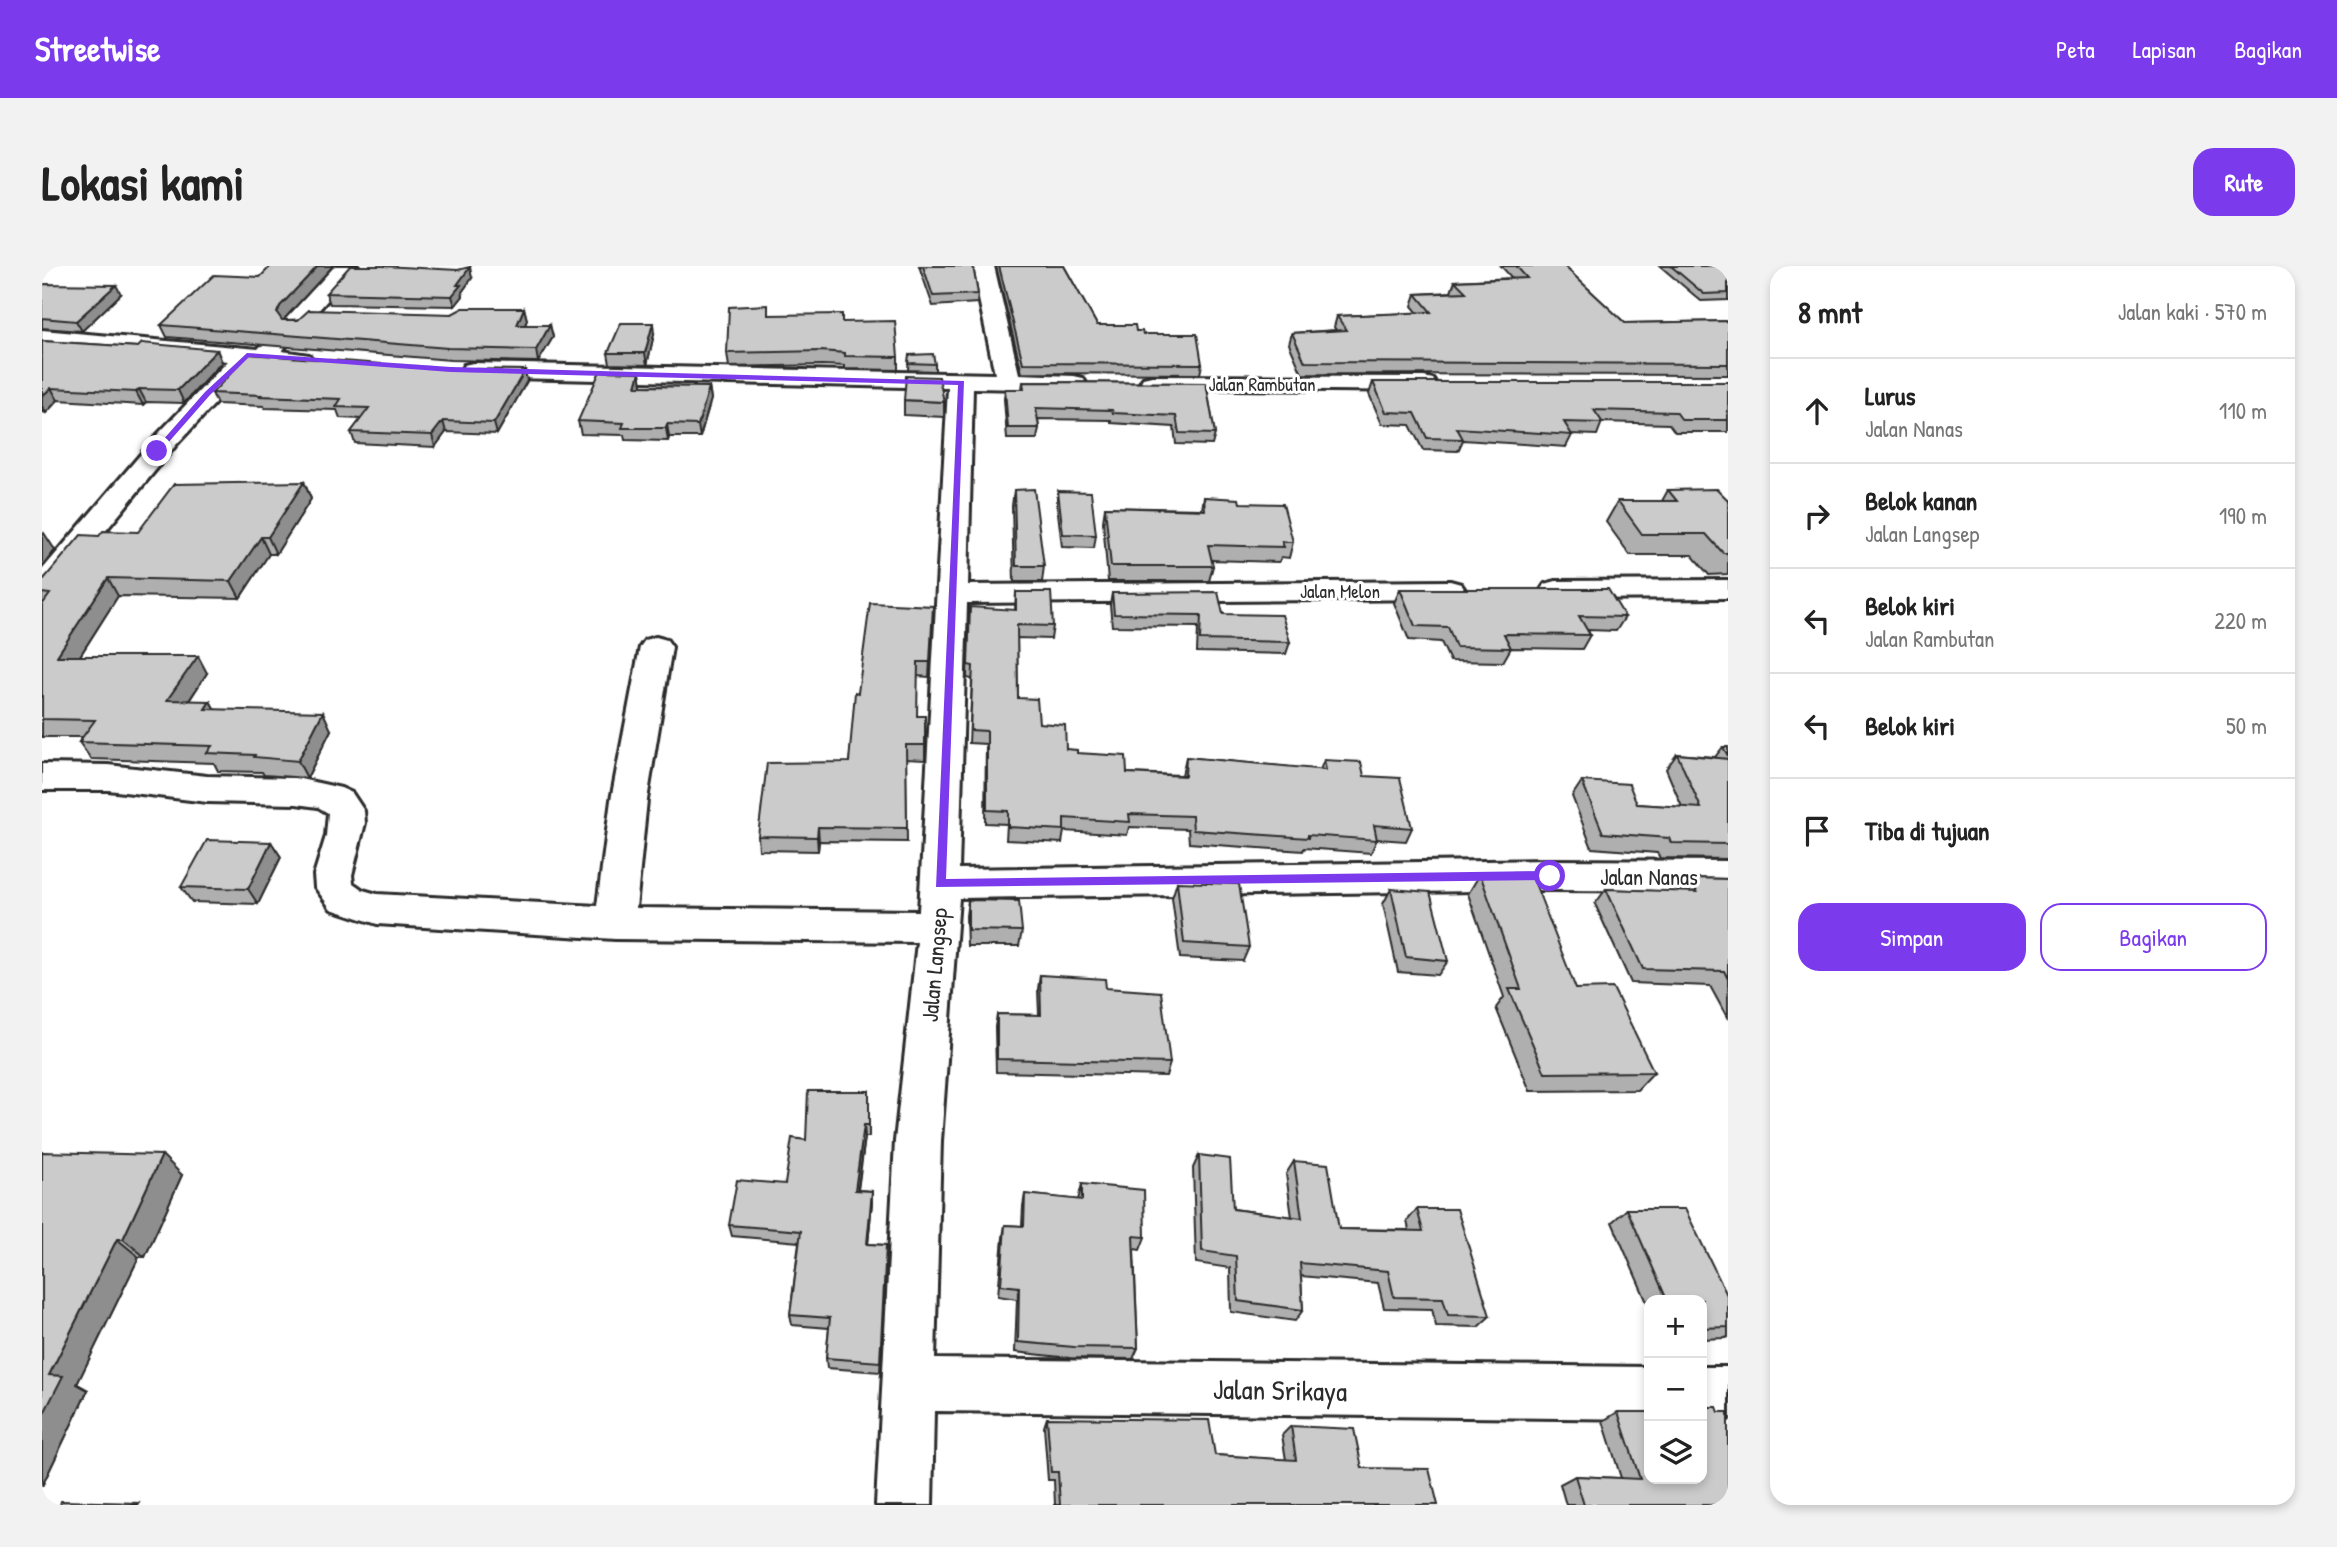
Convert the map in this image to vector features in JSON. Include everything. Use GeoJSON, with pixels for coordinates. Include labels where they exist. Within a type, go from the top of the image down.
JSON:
{"type":"FeatureCollection","features":[{"type":"Feature","properties":{"kind":"street"},"geometry":{"type":"LineString","coordinates":[[42,589],[199,403],[307,312],[347,266]]}},
{"type":"Feature","properties":{"kind":"street"},"geometry":{"type":"LineString","coordinates":[[357,266],[370,267]]}},
{"type":"Feature","properties":{"kind":"street"},"geometry":{"type":"LineString","coordinates":[[983,266],[1009,383]]}},
{"type":"Feature","properties":{"kind":"street"},"geometry":{"type":"LineString","coordinates":[[307,312],[334,312]]}},
{"type":"Feature","properties":{"kind":"street"},"geometry":{"type":"LineString","coordinates":[[42,337],[327,362]]}},
{"type":"Feature","properties":{"kind":"street"},"geometry":{"type":"LineString","coordinates":[[451,370],[961,383],[1092,383]]}},
{"type":"Feature","properties":{"kind":"street","name":"Jalan Langsep"},"geometry":{"type":"LineString","coordinates":[[904,1505],[911,1385],[918,1141],[938,927],[961,383]]}},
{"type":"Feature","properties":{"kind":"street","name":"Jalan Rambutan"},"geometry":{"type":"LineString","coordinates":[[1133,383],[1451,384]]}},
{"type":"Feature","properties":{"kind":"street","name":"Jalan Melon"},"geometry":{"type":"LineString","coordinates":[[952,594],[1478,590]]}},
{"type":"Feature","properties":{"kind":"street"},"geometry":{"type":"LineString","coordinates":[[1534,590],[1728,590]]}},
{"type":"Feature","properties":{"kind":"street"},"geometry":{"type":"LineString","coordinates":[[615,923],[629,800],[656,647]]}},
{"type":"Feature","properties":{"kind":"street"},"geometry":{"type":"LineString","coordinates":[[42,777],[117,778],[208,789],[312,792],[339,802],[346,816],[342,843],[332,875],[335,888],[346,899],[377,909],[615,923],[938,927]]}},
{"type":"Feature","properties":{"kind":"street","name":"Jalan Nanas"},"geometry":{"type":"LineString","coordinates":[[940,884],[1728,876]]}},
{"type":"Feature","properties":{"kind":"street","name":"Jalan Srikaya"},"geometry":{"type":"LineString","coordinates":[[911,1385],[1644,1393]]}},
{"type":"Feature","properties":{"kind":"street"},"geometry":{"type":"LineString","coordinates":[[1707,1393],[1728,1393]]}},
{"type":"Feature","properties":{"kind":"building"},"geometry":{"type":"Polygon","coordinates":[[[271,266],[318,266],[280,306],[277,313],[282,320],[298,320],[309,310],[452,314],[463,308],[524,308],[517,325],[550,325],[536,350],[448,348],[161,325],[214,275],[260,277],[271,266]]]}},
{"type":"Feature","properties":{"kind":"building"},"geometry":{"type":"Polygon","coordinates":[[[350,266],[458,270],[470,267],[452,296],[326,293],[350,266]]]}},
{"type":"Feature","properties":{"kind":"building"},"geometry":{"type":"Polygon","coordinates":[[[923,266],[973,266],[978,294],[933,296],[923,266]]]}},
{"type":"Feature","properties":{"kind":"building"},"geometry":{"type":"Polygon","coordinates":[[[999,266],[1064,266],[1097,325],[1135,325],[1136,331],[1142,331],[1143,334],[1197,334],[1202,364],[1023,363],[999,266]]]}},
{"type":"Feature","properties":{"kind":"building"},"geometry":{"type":"Polygon","coordinates":[[[1516,266],[1564,266],[1625,323],[1728,321],[1728,364],[1305,362],[1292,333],[1346,330],[1337,316],[1431,312],[1416,294],[1466,292],[1455,281],[1527,278],[1516,266]]]}},
{"type":"Feature","properties":{"kind":"building"},"geometry":{"type":"Polygon","coordinates":[[[1671,266],[1728,266],[1728,293],[1704,294],[1671,266]]]}},
{"type":"Feature","properties":{"kind":"building"},"geometry":{"type":"Polygon","coordinates":[[[42,284],[116,285],[76,321],[42,318],[42,284]]]}},
{"type":"Feature","properties":{"kind":"building"},"geometry":{"type":"Polygon","coordinates":[[[768,305],[768,315],[842,314],[842,322],[895,321],[898,357],[845,356],[845,353],[821,351],[727,353],[729,307],[768,305]]]}},
{"type":"Feature","properties":{"kind":"building"},"geometry":{"type":"Polygon","coordinates":[[[621,323],[653,323],[645,353],[608,353],[621,323]]]}},
{"type":"Feature","properties":{"kind":"building"},"geometry":{"type":"Polygon","coordinates":[[[42,341],[138,347],[142,343],[217,350],[178,390],[139,389],[136,392],[51,388],[42,396],[42,341]]]}},
{"type":"Feature","properties":{"kind":"building"},"geometry":{"type":"Polygon","coordinates":[[[249,354],[448,369],[525,370],[494,423],[443,421],[432,435],[351,432],[369,408],[336,407],[341,399],[212,393],[249,354]]]}},
{"type":"Feature","properties":{"kind":"building"},"geometry":{"type":"Polygon","coordinates":[[[933,354],[935,364],[908,363],[909,355],[933,354]]]}},
{"type":"Feature","properties":{"kind":"building"},"geometry":{"type":"Polygon","coordinates":[[[600,371],[640,372],[636,386],[709,387],[698,425],[667,424],[666,428],[622,428],[624,423],[578,421],[600,371]]]}},
{"type":"Feature","properties":{"kind":"building"},"geometry":{"type":"Polygon","coordinates":[[[906,376],[939,377],[944,402],[904,400],[906,376]]]}},
{"type":"Feature","properties":{"kind":"building"},"geometry":{"type":"Polygon","coordinates":[[[1023,382],[1206,383],[1215,434],[1179,433],[1176,416],[1113,413],[1112,410],[1036,408],[1039,428],[1008,428],[1005,389],[1024,389],[1023,382]]]}},
{"type":"Feature","properties":{"kind":"building"},"geometry":{"type":"Polygon","coordinates":[[[1373,382],[1728,382],[1728,420],[1682,420],[1676,412],[1594,410],[1603,423],[1564,422],[1572,435],[1457,428],[1463,439],[1427,438],[1415,413],[1386,412],[1373,382]]]}},
{"type":"Feature","properties":{"kind":"building"},"geometry":{"type":"Polygon","coordinates":[[[304,482],[268,537],[261,537],[231,581],[108,578],[57,656],[198,656],[167,700],[210,701],[205,709],[323,712],[298,761],[254,757],[255,755],[207,753],[212,746],[79,742],[95,720],[42,719],[42,605],[50,594],[42,593],[42,580],[81,535],[99,536],[103,531],[138,532],[174,484],[304,482]]]}},
{"type":"Feature","properties":{"kind":"building"},"geometry":{"type":"Polygon","coordinates":[[[1034,489],[1044,566],[1016,566],[1014,490],[1034,489]]]}},
{"type":"Feature","properties":{"kind":"building"},"geometry":{"type":"Polygon","coordinates":[[[1717,489],[1728,500],[1728,553],[1723,553],[1706,534],[1642,534],[1618,501],[1677,501],[1668,490],[1717,489]]]}},
{"type":"Feature","properties":{"kind":"building"},"geometry":{"type":"Polygon","coordinates":[[[1058,491],[1091,492],[1096,535],[1063,534],[1058,491]]]}},
{"type":"Feature","properties":{"kind":"building"},"geometry":{"type":"Polygon","coordinates":[[[1204,497],[1239,499],[1240,503],[1283,504],[1293,542],[1282,542],[1284,547],[1208,545],[1213,566],[1111,566],[1105,507],[1205,510],[1204,497]]]}},
{"type":"Feature","properties":{"kind":"building"},"geometry":{"type":"Polygon","coordinates":[[[1400,589],[1608,589],[1625,617],[1579,616],[1590,635],[1504,634],[1511,648],[1456,647],[1448,627],[1415,626],[1400,589]]]}},
{"type":"Feature","properties":{"kind":"building"},"geometry":{"type":"Polygon","coordinates":[[[1016,592],[1051,592],[1053,626],[1017,625],[1018,698],[1037,699],[1039,723],[1065,725],[1066,749],[1077,750],[1077,753],[1126,756],[1127,773],[1185,776],[1186,757],[1326,770],[1324,760],[1361,762],[1364,776],[1400,778],[1412,828],[1374,825],[1377,840],[1308,835],[1308,838],[1193,830],[1192,816],[1129,814],[1130,822],[1064,818],[1064,830],[1008,827],[1008,811],[987,810],[987,731],[970,730],[973,666],[968,665],[970,607],[1016,610],[1016,592]]]}},
{"type":"Feature","properties":{"kind":"building"},"geometry":{"type":"Polygon","coordinates":[[[1218,592],[1223,614],[1282,615],[1290,642],[1200,640],[1201,615],[1114,614],[1112,593],[1218,592]]]}},
{"type":"Feature","properties":{"kind":"building"},"geometry":{"type":"Polygon","coordinates":[[[870,603],[933,606],[930,662],[918,662],[917,716],[925,716],[925,745],[906,745],[907,828],[818,827],[817,837],[758,836],[767,763],[849,762],[855,692],[858,693],[870,603]]]}},
{"type":"Feature","properties":{"kind":"building"},"geometry":{"type":"Polygon","coordinates":[[[1677,754],[1728,759],[1728,844],[1671,843],[1669,838],[1603,833],[1582,781],[1629,784],[1637,804],[1701,808],[1677,754]]]}},
{"type":"Feature","properties":{"kind":"building"},"geometry":{"type":"Polygon","coordinates":[[[207,840],[271,842],[248,889],[181,887],[207,840]]]}},
{"type":"Feature","properties":{"kind":"building"},"geometry":{"type":"Polygon","coordinates":[[[1531,873],[1576,989],[1613,988],[1654,1072],[1545,1073],[1509,989],[1521,989],[1480,874],[1531,873]]]}},
{"type":"Feature","properties":{"kind":"building"},"geometry":{"type":"Polygon","coordinates":[[[1690,878],[1728,879],[1728,979],[1724,971],[1643,969],[1606,889],[1697,892],[1690,878]]]}},
{"type":"Feature","properties":{"kind":"building"},"geometry":{"type":"Polygon","coordinates":[[[1177,882],[1239,884],[1249,947],[1184,943],[1177,882]]]}},
{"type":"Feature","properties":{"kind":"building"},"geometry":{"type":"Polygon","coordinates":[[[1391,889],[1430,892],[1448,961],[1406,957],[1391,889]]]}},
{"type":"Feature","properties":{"kind":"building"},"geometry":{"type":"Polygon","coordinates":[[[968,900],[1019,901],[1022,931],[968,930],[968,900]]]}},
{"type":"Feature","properties":{"kind":"building"},"geometry":{"type":"Polygon","coordinates":[[[1040,975],[1105,979],[1106,988],[1161,992],[1170,1063],[997,1059],[997,1014],[1041,1015],[1040,975]]]}},
{"type":"Feature","properties":{"kind":"building"},"geometry":{"type":"Polygon","coordinates":[[[808,1091],[869,1091],[869,1125],[864,1125],[855,1190],[872,1191],[867,1244],[886,1245],[880,1362],[826,1358],[830,1318],[790,1315],[801,1231],[729,1225],[737,1180],[785,1184],[792,1138],[806,1140],[808,1091]]]}},
{"type":"Feature","properties":{"kind":"building"},"geometry":{"type":"Polygon","coordinates":[[[42,1152],[162,1155],[123,1239],[117,1239],[49,1375],[63,1376],[42,1417],[42,1152]]]}},
{"type":"Feature","properties":{"kind":"building"},"geometry":{"type":"Polygon","coordinates":[[[1199,1155],[1230,1159],[1233,1209],[1302,1218],[1294,1161],[1328,1164],[1339,1229],[1423,1231],[1417,1209],[1457,1209],[1490,1316],[1448,1315],[1443,1298],[1394,1297],[1388,1271],[1300,1263],[1303,1310],[1238,1301],[1236,1256],[1202,1251],[1199,1155]]]}},
{"type":"Feature","properties":{"kind":"building"},"geometry":{"type":"Polygon","coordinates":[[[1082,1184],[1144,1190],[1145,1237],[1133,1236],[1138,1348],[1074,1347],[1018,1342],[1019,1287],[1001,1285],[1005,1225],[1024,1226],[1025,1194],[1082,1200],[1082,1184]]]}},
{"type":"Feature","properties":{"kind":"building"},"geometry":{"type":"Polygon","coordinates":[[[1627,1209],[1685,1209],[1728,1297],[1728,1327],[1707,1328],[1707,1295],[1665,1295],[1627,1209]]]}},
{"type":"Feature","properties":{"kind":"building"},"geometry":{"type":"Polygon","coordinates":[[[1707,1407],[1717,1407],[1719,1412],[1728,1412],[1728,1505],[1584,1505],[1575,1476],[1640,1479],[1618,1412],[1644,1412],[1644,1484],[1707,1484],[1707,1407]]]}},
{"type":"Feature","properties":{"kind":"building"},"geometry":{"type":"Polygon","coordinates":[[[1047,1418],[1209,1420],[1215,1455],[1296,1460],[1291,1426],[1354,1429],[1362,1468],[1429,1469],[1438,1505],[1060,1505],[1058,1472],[1051,1472],[1047,1418]]]}},
{"type":"Feature","properties":{"kind":"building"},"geometry":{"type":"Polygon","coordinates":[[[61,1501],[139,1503],[60,1505],[61,1501]]]}},
{"type":"Feature","properties":{"kind":"route"},"geometry":{"type":"LineString","coordinates":[[157,451],[208,393],[247,355],[451,370],[961,383],[940,884],[1550,876]]}}]}
